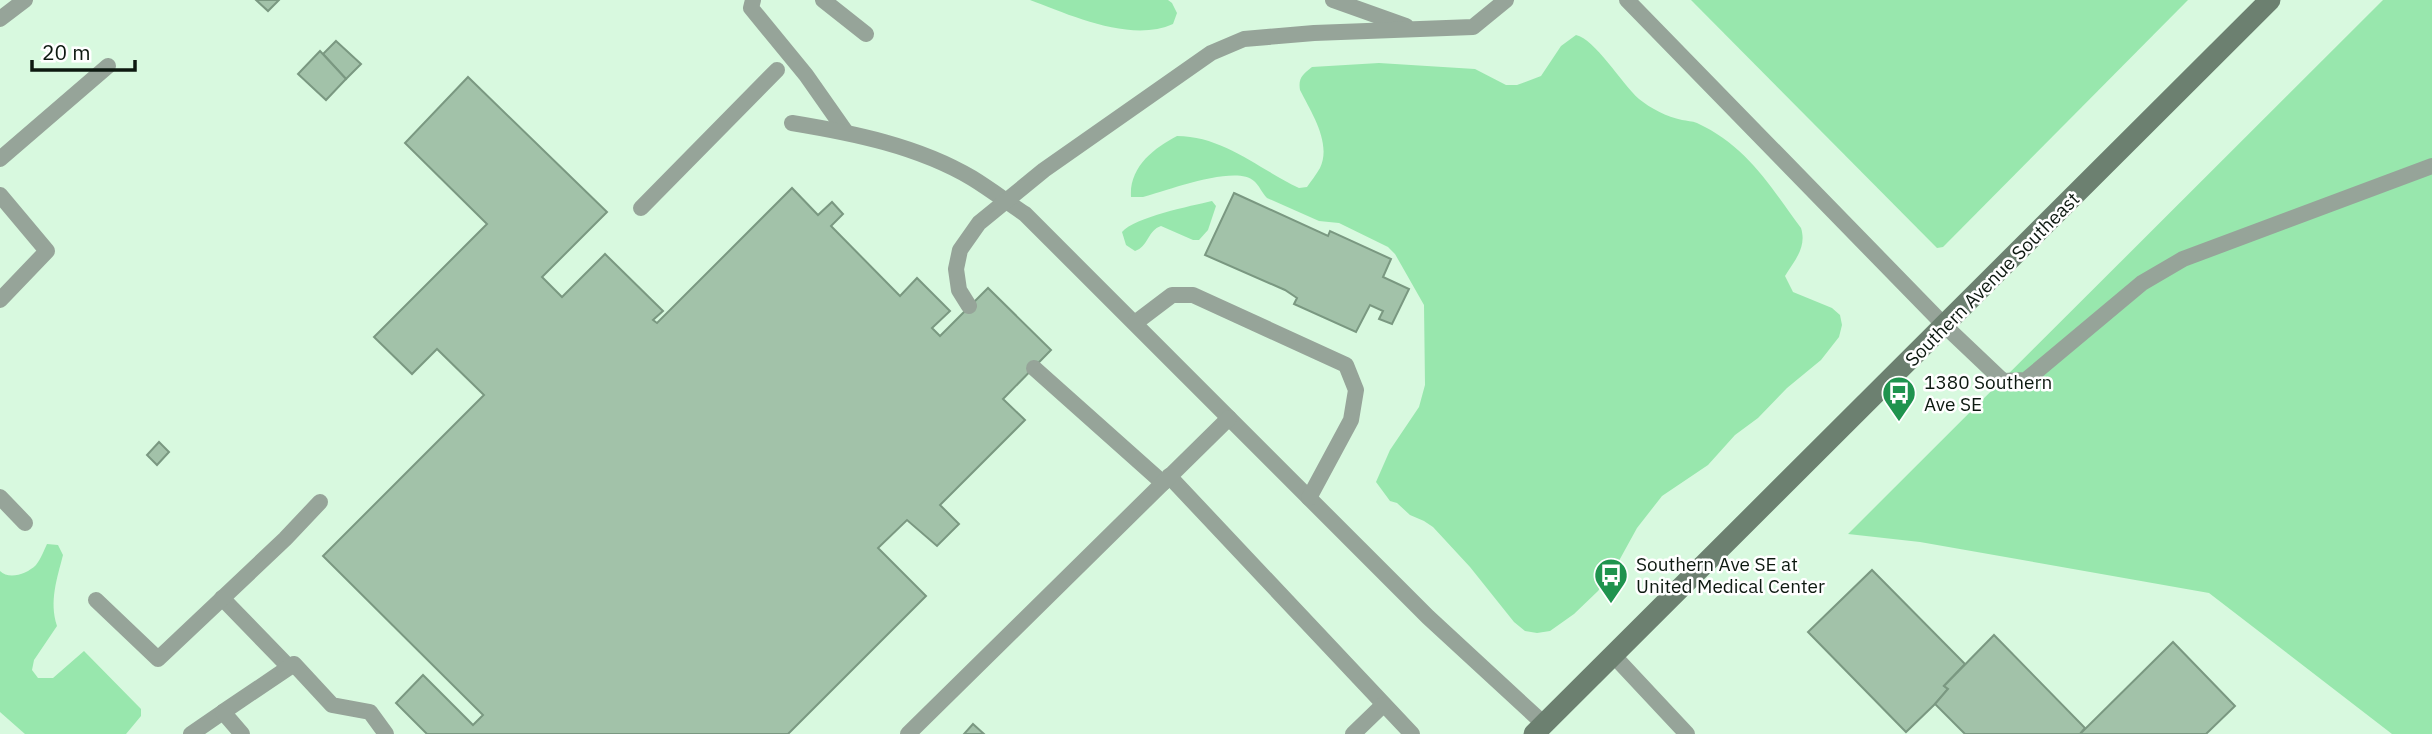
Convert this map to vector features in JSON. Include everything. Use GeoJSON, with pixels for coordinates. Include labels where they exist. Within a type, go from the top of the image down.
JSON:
{"type":"FeatureCollection","features":[{"type":"Feature","properties":{"kind":"main road","name":"Southern Avenue Southeast"},"geometry":{"type":"LineString","coordinates":[[1539,729],[2270,0]]}},
{"type":"Feature","properties":{"kind":"lane"},"geometry":{"type":"LineString","coordinates":[[0,19],[24,0]]}},
{"type":"Feature","properties":{"kind":"lane"},"geometry":{"type":"LineString","coordinates":[[753,0],[751,8],[806,75],[846,132]]}},
{"type":"Feature","properties":{"kind":"lane"},"geometry":{"type":"LineString","coordinates":[[824,0],[866,34]]}},
{"type":"Feature","properties":{"kind":"lane"},"geometry":{"type":"LineString","coordinates":[[1334,0],[1415,29]]}},
{"type":"Feature","properties":{"kind":"lane"},"geometry":{"type":"LineString","coordinates":[[969,306],[958,290],[956,268],[960,250],[979,223],[1044,170],[1211,53],[1244,39],[1314,33],[1473,27],[1507,0]]}},
{"type":"Feature","properties":{"kind":"lane"},"geometry":{"type":"LineString","coordinates":[[1627,0],[1945,326],[2003,381],[2026,380],[2142,284],[2183,259],[2432,166]]}},
{"type":"Feature","properties":{"kind":"lane"},"geometry":{"type":"LineString","coordinates":[[0,159],[108,66]]}},
{"type":"Feature","properties":{"kind":"lane"},"geometry":{"type":"LineString","coordinates":[[641,208],[777,70]]}},
{"type":"Feature","properties":{"kind":"lane"},"geometry":{"type":"LineString","coordinates":[[792,123],[846,132],[911,150],[971,177],[1025,214],[1539,729]]}},
{"type":"Feature","properties":{"kind":"lane"},"geometry":{"type":"LineString","coordinates":[[0,195],[47,251],[0,300]]}},
{"type":"Feature","properties":{"kind":"lane"},"geometry":{"type":"LineString","coordinates":[[1135,323],[1172,295],[1193,295],[1346,365],[1356,390],[1351,420],[1309,498]]}},
{"type":"Feature","properties":{"kind":"lane"},"geometry":{"type":"LineString","coordinates":[[1034,368],[1166,480],[1412,734]]}},
{"type":"Feature","properties":{"kind":"lane"},"geometry":{"type":"LineString","coordinates":[[908,734],[1229,418]]}},
{"type":"Feature","properties":{"kind":"lane"},"geometry":{"type":"LineString","coordinates":[[0,497],[25,523]]}},
{"type":"Feature","properties":{"kind":"lane"},"geometry":{"type":"LineString","coordinates":[[96,600],[158,659],[285,539],[320,502]]}},
{"type":"Feature","properties":{"kind":"lane"},"geometry":{"type":"LineString","coordinates":[[222,598],[289,667]]}},
{"type":"Feature","properties":{"kind":"lane"},"geometry":{"type":"LineString","coordinates":[[1614,656],[1687,734]]}},
{"type":"Feature","properties":{"kind":"lane"},"geometry":{"type":"LineString","coordinates":[[191,734],[294,664],[331,705],[370,712],[386,734]]}},
{"type":"Feature","properties":{"kind":"lane"},"geometry":{"type":"LineString","coordinates":[[1353,734],[1383,705]]}},
{"type":"Feature","properties":{"kind":"lane"},"geometry":{"type":"LineString","coordinates":[[223,712],[242,734]]}},
{"type":"Feature","properties":{"kind":"green space"},"geometry":{"type":"Polygon","coordinates":[[[1030,0],[1168,0],[1177,13],[1173,24],[1156,29],[1120,29],[1063,13],[1030,0]]]}},
{"type":"Feature","properties":{"kind":"green space"},"geometry":{"type":"Polygon","coordinates":[[[1691,0],[2188,0],[1943,247],[1937,248],[1691,0]]]}},
{"type":"Feature","properties":{"kind":"green space"},"geometry":{"type":"Polygon","coordinates":[[[2383,0],[2432,0],[2432,734],[2392,734],[2209,593],[1920,542],[1848,534],[2383,0]]]}},
{"type":"Feature","properties":{"kind":"green space"},"geometry":{"type":"Polygon","coordinates":[[[1576,35],[1591,44],[1643,102],[1676,119],[1697,123],[1715,132],[1756,168],[1801,228],[1801,247],[1785,276],[1793,292],[1832,308],[1840,315],[1842,325],[1839,337],[1821,360],[1787,388],[1758,418],[1735,435],[1708,465],[1662,496],[1637,528],[1615,568],[1598,591],[1574,614],[1550,631],[1537,633],[1525,631],[1514,622],[1470,567],[1433,527],[1390,501],[1376,482],[1390,450],[1419,407],[1425,385],[1424,305],[1395,254],[1388,247],[1339,223],[1319,221],[1267,198],[1254,181],[1245,177],[1217,177],[1143,197],[1131,197],[1131,186],[1145,160],[1160,146],[1177,136],[1210,141],[1299,188],[1307,187],[1320,168],[1323,158],[1319,128],[1300,90],[1302,77],[1312,67],[1379,63],[1475,69],[1506,85],[1517,85],[1541,76],[1561,46],[1576,35]]]}},
{"type":"Feature","properties":{"kind":"green space"},"geometry":{"type":"Polygon","coordinates":[[[1212,201],[1216,206],[1208,230],[1199,240],[1161,226],[1153,231],[1139,249],[1135,251],[1126,245],[1122,232],[1129,227],[1164,213],[1212,201]]]}},
{"type":"Feature","properties":{"kind":"green space"},"geometry":{"type":"Polygon","coordinates":[[[47,544],[58,545],[63,555],[54,599],[57,626],[34,660],[32,670],[38,678],[53,678],[84,651],[141,709],[141,716],[126,734],[25,734],[0,712],[0,571],[8,575],[18,575],[28,571],[38,563],[47,544]]]}},
{"type":"Feature","properties":{"kind":"building"},"geometry":{"type":"Polygon","coordinates":[[[256,0],[279,0],[268,11],[256,0]]]}},
{"type":"Feature","properties":{"kind":"building"},"geometry":{"type":"Polygon","coordinates":[[[336,41],[361,64],[346,79],[323,54],[336,41]]]}},
{"type":"Feature","properties":{"kind":"building"},"geometry":{"type":"Polygon","coordinates":[[[320,51],[346,79],[326,100],[298,74],[320,51]]]}},
{"type":"Feature","properties":{"kind":"building"},"geometry":{"type":"Polygon","coordinates":[[[468,77],[607,212],[542,277],[562,297],[605,254],[663,311],[653,320],[657,323],[792,188],[818,215],[832,202],[843,214],[831,226],[900,296],[917,278],[950,311],[932,328],[940,336],[988,288],[1051,350],[1003,399],[1025,420],[940,505],[959,524],[937,546],[907,520],[878,548],[926,596],[788,734],[427,734],[396,703],[423,675],[473,725],[483,715],[323,556],[484,395],[437,349],[412,374],[374,337],[487,224],[405,143],[468,77]]]}},
{"type":"Feature","properties":{"kind":"building"},"geometry":{"type":"Polygon","coordinates":[[[1234,193],[1328,236],[1330,231],[1391,259],[1383,277],[1409,289],[1392,324],[1379,319],[1383,311],[1370,305],[1356,332],[1294,304],[1297,298],[1285,290],[1205,255],[1234,193]]]}},
{"type":"Feature","properties":{"kind":"building"},"geometry":{"type":"Polygon","coordinates":[[[159,442],[169,452],[157,465],[147,455],[159,442]]]}},
{"type":"Feature","properties":{"kind":"building"},"geometry":{"type":"Polygon","coordinates":[[[1872,570],[1965,664],[1944,686],[1948,689],[1935,704],[1906,732],[1808,632],[1872,570]]]}},
{"type":"Feature","properties":{"kind":"building"},"geometry":{"type":"Polygon","coordinates":[[[1994,635],[2085,728],[2080,734],[1965,734],[1935,704],[1948,689],[1944,686],[1994,635]]]}},
{"type":"Feature","properties":{"kind":"building"},"geometry":{"type":"Polygon","coordinates":[[[2173,642],[2235,706],[2206,734],[2080,734],[2173,642]]]}},
{"type":"Feature","properties":{"kind":"building"},"geometry":{"type":"Polygon","coordinates":[[[973,724],[984,734],[964,734],[973,724]]]}},
{"type":"Feature","properties":{"kind":"place","name":"1380 Southern Ave SE"},"geometry":{"type":"Point","coordinates":[1899,423]}},
{"type":"Feature","properties":{"kind":"place","name":"Southern Ave SE at United Medical Center"},"geometry":{"type":"Point","coordinates":[1611,605]}}]}
